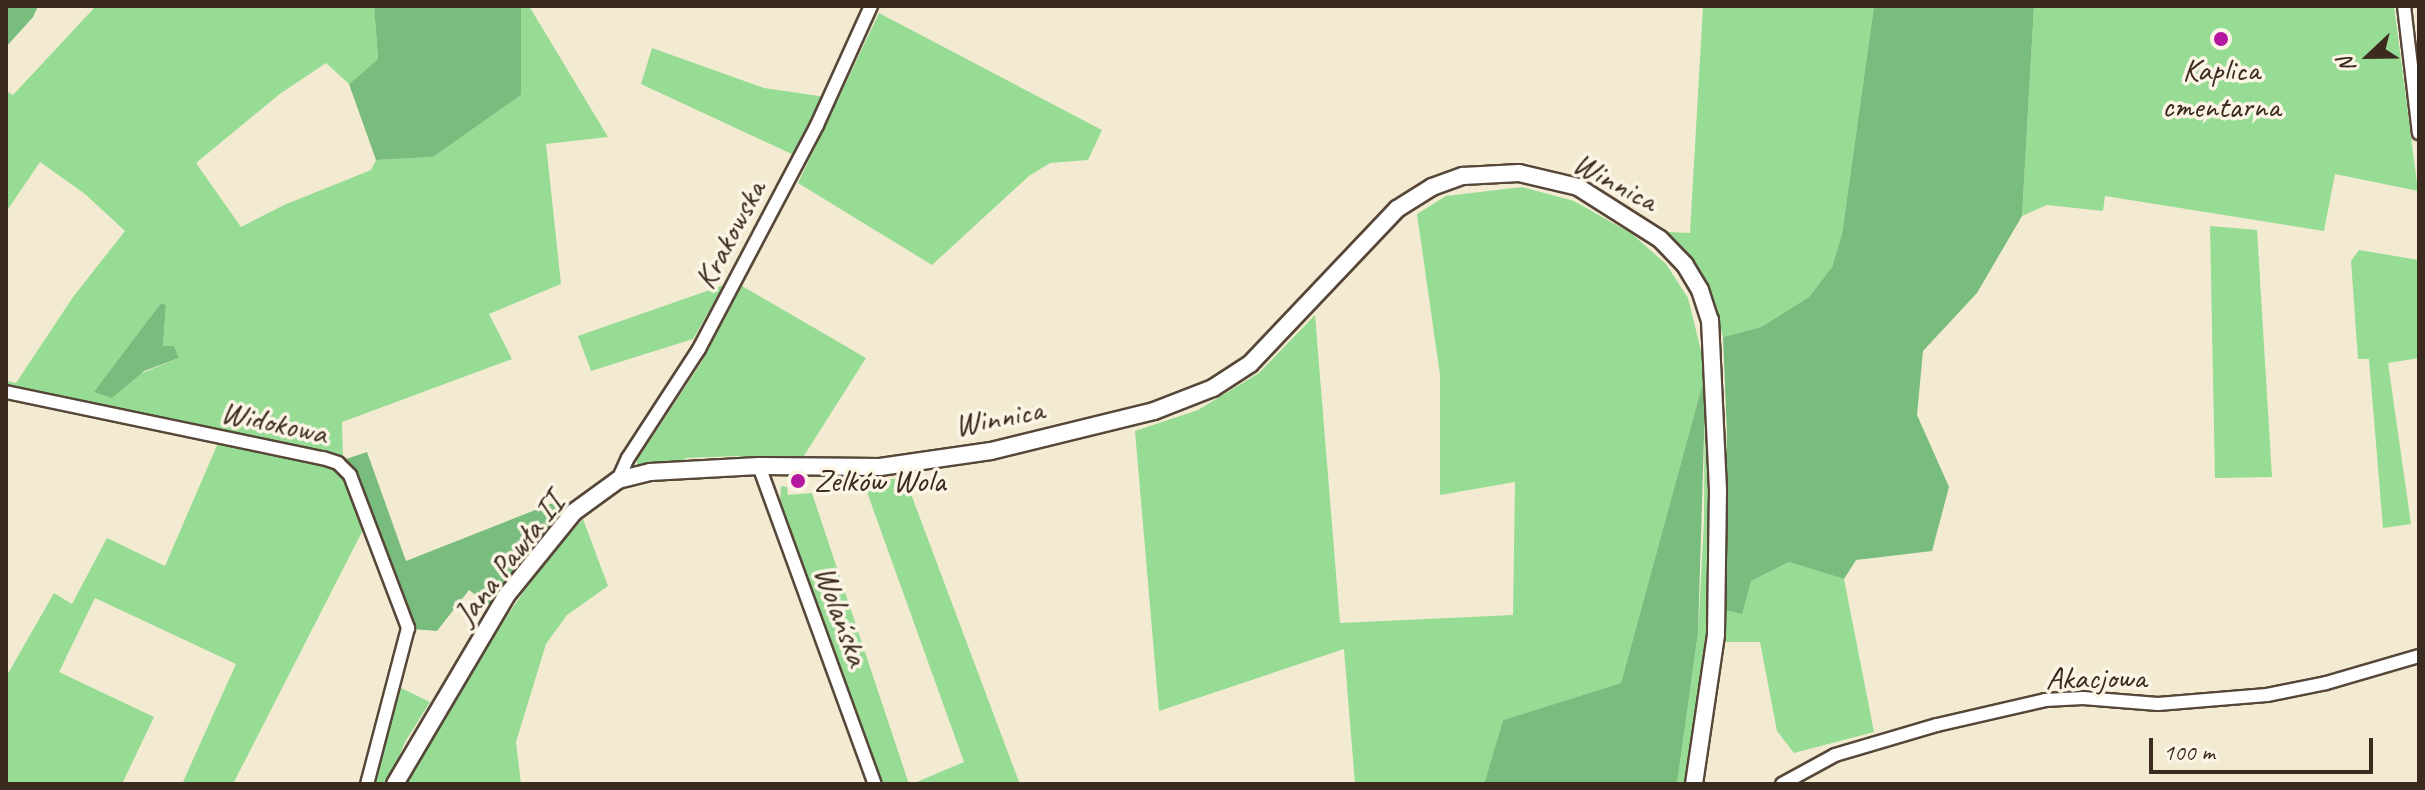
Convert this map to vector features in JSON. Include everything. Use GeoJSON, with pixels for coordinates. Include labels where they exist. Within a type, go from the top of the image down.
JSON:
{"type":"FeatureCollection","features":[{"type":"Feature","properties":{"kind":"street","name":"Krakowska"},"geometry":{"type":"LineString","coordinates":[[618,480],[628,458],[699,349],[817,125],[871,6]]}},
{"type":"Feature","properties":{"kind":"street"},"geometry":{"type":"LineString","coordinates":[[2404,6],[2419,133]]}},
{"type":"Feature","properties":{"kind":"street","name":"Winnica"},"geometry":{"type":"LineString","coordinates":[[880,467],[991,451],[1154,411],[1213,388],[1250,364],[1397,209],[1432,187],[1463,176],[1507,173],[1546,177],[1578,187],[1620,212],[1674,252],[1700,290],[1710,320],[1718,490],[1716,635],[1694,784]]}},
{"type":"Feature","properties":{"kind":"street","name":"Widokowa"},"geometry":{"type":"LineString","coordinates":[[6,392],[323,458],[338,463],[350,475],[408,628],[367,784]]}},
{"type":"Feature","properties":{"kind":"street","name":"Jana Pawła II"},"geometry":{"type":"LineString","coordinates":[[395,784],[506,596],[574,512],[618,480],[650,472],[759,466],[880,467]]}},
{"type":"Feature","properties":{"kind":"street","name":"Wolańska"},"geometry":{"type":"LineString","coordinates":[[759,466],[875,784]]}},
{"type":"Feature","properties":{"kind":"street","name":"Akacjowa"},"geometry":{"type":"LineString","coordinates":[[1782,784],[1835,755],[1937,725],[2045,700],[2083,698],[2158,704],[2267,695],[2326,683],[2419,656]]}},
{"type":"Feature","properties":{"kind":"green space"},"geometry":{"type":"Polygon","coordinates":[[[6,6],[38,6],[33,17],[6,47],[6,6]]]}},
{"type":"Feature","properties":{"kind":"green space"},"geometry":{"type":"Polygon","coordinates":[[[96,6],[374,6],[378,59],[349,84],[326,63],[281,93],[196,163],[241,227],[284,205],[371,170],[376,160],[433,157],[521,95],[521,6],[529,6],[608,137],[546,144],[561,284],[489,314],[512,359],[342,422],[343,460],[6,388],[6,381],[16,383],[73,297],[125,231],[85,194],[40,162],[6,212],[6,91],[13,95],[96,6]],[[161,303],[95,392],[179,358],[163,346],[166,305],[161,303]]]}},
{"type":"Feature","properties":{"kind":"green space"},"geometry":{"type":"Polygon","coordinates":[[[374,6],[521,6],[521,95],[433,157],[376,160],[349,84],[378,59],[374,6]]]}},
{"type":"Feature","properties":{"kind":"green space"},"geometry":{"type":"Polygon","coordinates":[[[1703,6],[1874,6],[1842,234],[1832,267],[1809,297],[1761,327],[1723,337],[1708,284],[1667,232],[1690,233],[1703,6]]]}},
{"type":"Feature","properties":{"kind":"green space"},"geometry":{"type":"Polygon","coordinates":[[[1874,6],[2034,6],[2022,216],[1977,293],[1923,351],[1917,415],[1949,487],[1932,551],[1856,560],[1844,579],[1789,562],[1751,581],[1742,614],[1722,609],[1727,434],[1723,337],[1761,327],[1809,297],[1832,267],[1842,234],[1874,6]]]}},
{"type":"Feature","properties":{"kind":"green space"},"geometry":{"type":"Polygon","coordinates":[[[2034,6],[2394,6],[2418,191],[2335,174],[2324,231],[2105,196],[2103,211],[2047,205],[2022,216],[2034,6]]]}},
{"type":"Feature","properties":{"kind":"green space"},"geometry":{"type":"Polygon","coordinates":[[[879,13],[1102,130],[1088,160],[1050,163],[1029,176],[932,265],[798,183],[879,13]]]}},
{"type":"Feature","properties":{"kind":"green space"},"geometry":{"type":"Polygon","coordinates":[[[652,48],[764,88],[826,97],[796,156],[641,84],[652,48]]]}},
{"type":"Feature","properties":{"kind":"green space"},"geometry":{"type":"Polygon","coordinates":[[[1522,187],[1574,201],[1632,234],[1666,264],[1688,298],[1706,371],[1710,615],[1706,684],[1688,763],[1687,784],[1677,784],[1698,633],[1704,522],[1705,375],[1621,683],[1503,720],[1484,784],[1355,784],[1344,649],[1159,711],[1135,431],[1198,410],[1259,373],[1315,315],[1340,623],[1513,615],[1515,482],[1440,495],[1440,375],[1417,214],[1446,196],[1522,187]]]}},
{"type":"Feature","properties":{"kind":"green space"},"geometry":{"type":"Polygon","coordinates":[[[2210,226],[2257,230],[2272,477],[2215,478],[2210,226]]]}},
{"type":"Feature","properties":{"kind":"green space"},"geometry":{"type":"Polygon","coordinates":[[[2359,250],[2419,260],[2419,358],[2388,363],[2411,524],[2383,528],[2369,359],[2358,359],[2351,261],[2359,250]]]}},
{"type":"Feature","properties":{"kind":"green space"},"geometry":{"type":"Polygon","coordinates":[[[724,285],[693,339],[591,371],[578,336],[724,285]]]}},
{"type":"Feature","properties":{"kind":"green space"},"geometry":{"type":"Polygon","coordinates":[[[742,286],[866,358],[800,462],[741,461],[739,456],[685,458],[685,463],[637,467],[637,460],[701,363],[742,286]]]}},
{"type":"Feature","properties":{"kind":"green space"},"geometry":{"type":"Polygon","coordinates":[[[161,303],[166,305],[163,346],[174,346],[179,358],[144,371],[112,398],[94,392],[161,303]]]}},
{"type":"Feature","properties":{"kind":"green space"},"geometry":{"type":"Polygon","coordinates":[[[1706,371],[1698,633],[1677,784],[1484,784],[1503,720],[1621,683],[1706,371]]]}},
{"type":"Feature","properties":{"kind":"green space"},"geometry":{"type":"Polygon","coordinates":[[[218,443],[324,461],[346,475],[366,524],[233,784],[182,784],[236,664],[95,598],[59,672],[154,717],[122,784],[6,784],[6,677],[54,593],[72,604],[107,538],[165,566],[218,443]]]}},
{"type":"Feature","properties":{"kind":"green space"},"geometry":{"type":"Polygon","coordinates":[[[367,452],[406,561],[558,501],[565,509],[490,606],[469,590],[437,631],[412,629],[343,460],[367,452]]]}},
{"type":"Feature","properties":{"kind":"green space"},"geometry":{"type":"Polygon","coordinates":[[[905,478],[1020,784],[912,784],[964,762],[863,481],[905,478]]]}},
{"type":"Feature","properties":{"kind":"green space"},"geometry":{"type":"Polygon","coordinates":[[[781,486],[787,487],[788,495],[812,493],[909,784],[879,784],[780,503],[781,486]]]}},
{"type":"Feature","properties":{"kind":"green space"},"geometry":{"type":"Polygon","coordinates":[[[583,519],[608,586],[567,615],[546,644],[516,742],[521,784],[403,784],[478,658],[540,568],[583,519]]]}},
{"type":"Feature","properties":{"kind":"green space"},"geometry":{"type":"Polygon","coordinates":[[[1789,562],[1844,579],[1874,732],[1794,753],[1777,731],[1760,642],[1725,642],[1722,609],[1751,581],[1789,562]]]}},
{"type":"Feature","properties":{"kind":"green space"},"geometry":{"type":"Polygon","coordinates":[[[397,686],[430,702],[405,742],[387,784],[372,784],[397,686]]]}},
{"type":"Feature","properties":{"kind":"place","name":"Kaplica cmentarna"},"geometry":{"type":"Point","coordinates":[2221,39]}},
{"type":"Feature","properties":{"kind":"place","name":"Zelków Wola"},"geometry":{"type":"Point","coordinates":[798,481]}}]}
